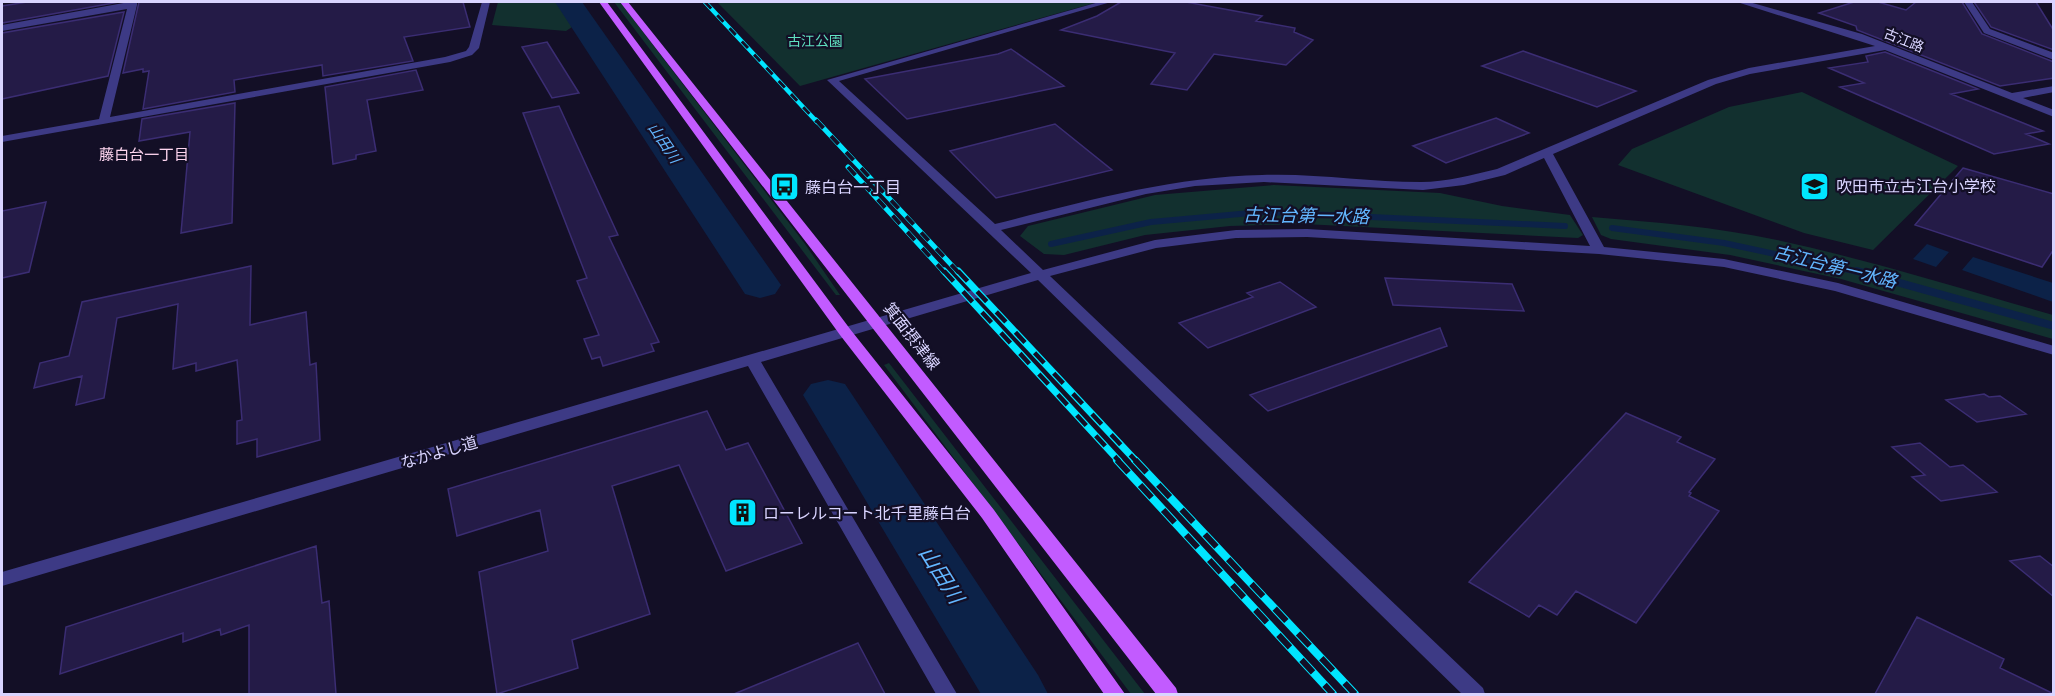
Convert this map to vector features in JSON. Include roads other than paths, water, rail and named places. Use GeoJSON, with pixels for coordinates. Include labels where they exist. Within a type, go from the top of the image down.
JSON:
{"type":"FeatureCollection","features":[{"type":"Feature","properties":{"kind":"main road"},"geometry":{"type":"LineString","coordinates":[[603,2],[845,332],[988,514],[1115,694]]}},
{"type":"Feature","properties":{"kind":"main road","name":"箕面摂津線"},"geometry":{"type":"LineString","coordinates":[[624,2],[1168,694]]}},
{"type":"Feature","properties":{"kind":"street"},"geometry":{"type":"LineString","coordinates":[[2,139],[104,119],[447,60],[469,54],[474,48],[486,2]]}},
{"type":"Feature","properties":{"kind":"street"},"geometry":{"type":"LineString","coordinates":[[1107,2],[832,80],[992,228],[1475,694]]}},
{"type":"Feature","properties":{"kind":"street","name":"古江路"},"geometry":{"type":"LineString","coordinates":[[1741,2],[1806,19],[1886,47],[2054,114]]}},
{"type":"Feature","properties":{"kind":"street"},"geometry":{"type":"LineString","coordinates":[[1968,2],[1987,31],[2054,57]]}},
{"type":"Feature","properties":{"kind":"street"},"geometry":{"type":"LineString","coordinates":[[2,28],[133,3],[104,119]]}},
{"type":"Feature","properties":{"kind":"street"},"geometry":{"type":"LineString","coordinates":[[992,228],[1146,190],[1195,182],[1264,178],[1423,186],[1464,181],[1501,172],[1712,82],[1749,71],[1886,47]]}},
{"type":"Feature","properties":{"kind":"street"},"geometry":{"type":"LineString","coordinates":[[2010,97],[2054,89]]}},
{"type":"Feature","properties":{"kind":"street"},"geometry":{"type":"LineString","coordinates":[[1547,153],[1599,250]]}},
{"type":"Feature","properties":{"kind":"street","name":"なかよし道"},"geometry":{"type":"LineString","coordinates":[[2,579],[1040,275],[1155,244],[1236,234],[1308,233],[1599,250],[1724,263],[1838,287],[2054,351]]}},
{"type":"Feature","properties":{"kind":"street"},"geometry":{"type":"LineString","coordinates":[[752,360],[946,694]]}},
{"type":"Feature","properties":{"kind":"water"},"geometry":{"type":"Polygon","coordinates":[[[1927,244],[1949,252],[1936,267],[1913,259],[1927,244]]]}},
{"type":"Feature","properties":{"kind":"water"},"geometry":{"type":"Polygon","coordinates":[[[1973,257],[2053,283],[2053,302],[1962,270],[1973,257]]]}},
{"type":"Feature","properties":{"kind":"waterway","name":"山田川"},"geometry":{"type":"LineString","coordinates":[[569,2],[760,285]]}},
{"type":"Feature","properties":{"kind":"waterway","name":"古江台第一水路"},"geometry":{"type":"LineString","coordinates":[[1051,244],[1151,222],[1262,212],[1565,226]]}},
{"type":"Feature","properties":{"kind":"waterway","name":"古江台第一水路"},"geometry":{"type":"LineString","coordinates":[[1612,228],[1724,243],[1863,273]]}},
{"type":"Feature","properties":{"kind":"waterway","name":"古江台第一水路"},"geometry":{"type":"LineString","coordinates":[[1857,271],[2054,326]]}},
{"type":"Feature","properties":{"kind":"waterway","name":"山田川"},"geometry":{"type":"LineString","coordinates":[[828,395],[1015,694]]}},
{"type":"Feature","properties":{"kind":"railway"},"geometry":{"type":"LineString","coordinates":[[705,2],[817,122]]}},
{"type":"Feature","properties":{"kind":"railway"},"geometry":{"type":"LineString","coordinates":[[816,120],[959,273]]}},
{"type":"Feature","properties":{"kind":"railway"},"geometry":{"type":"LineString","coordinates":[[848,167],[945,273]]}},
{"type":"Feature","properties":{"kind":"railway"},"geometry":{"type":"LineString","coordinates":[[944,271],[1119,461]]}},
{"type":"Feature","properties":{"kind":"railway"},"geometry":{"type":"LineString","coordinates":[[958,271],[1136,461]]}},
{"type":"Feature","properties":{"kind":"railway"},"geometry":{"type":"LineString","coordinates":[[1117,460],[1333,694]]}},
{"type":"Feature","properties":{"kind":"railway"},"geometry":{"type":"LineString","coordinates":[[1135,460],[1355,694]]}},
{"type":"Feature","properties":{"kind":"place","name":"吹田市立古江台小学校"},"geometry":{"type":"Point","coordinates":[1815,186]}},
{"type":"Feature","properties":{"kind":"place","name":"藤白台一丁目"},"geometry":{"type":"Point","coordinates":[784,187]}},
{"type":"Feature","properties":{"kind":"place","name":"ローレルコート北千里藤白台"},"geometry":{"type":"Point","coordinates":[742,513]}},
{"type":"Feature","properties":{"kind":"district","name":"藤白台一丁目"},"geometry":{"type":"Point","coordinates":[144,155]}},
{"type":"Feature","properties":{"kind":"park label","name":"古江公園"},"geometry":{"type":"Point","coordinates":[815,41]}}]}
